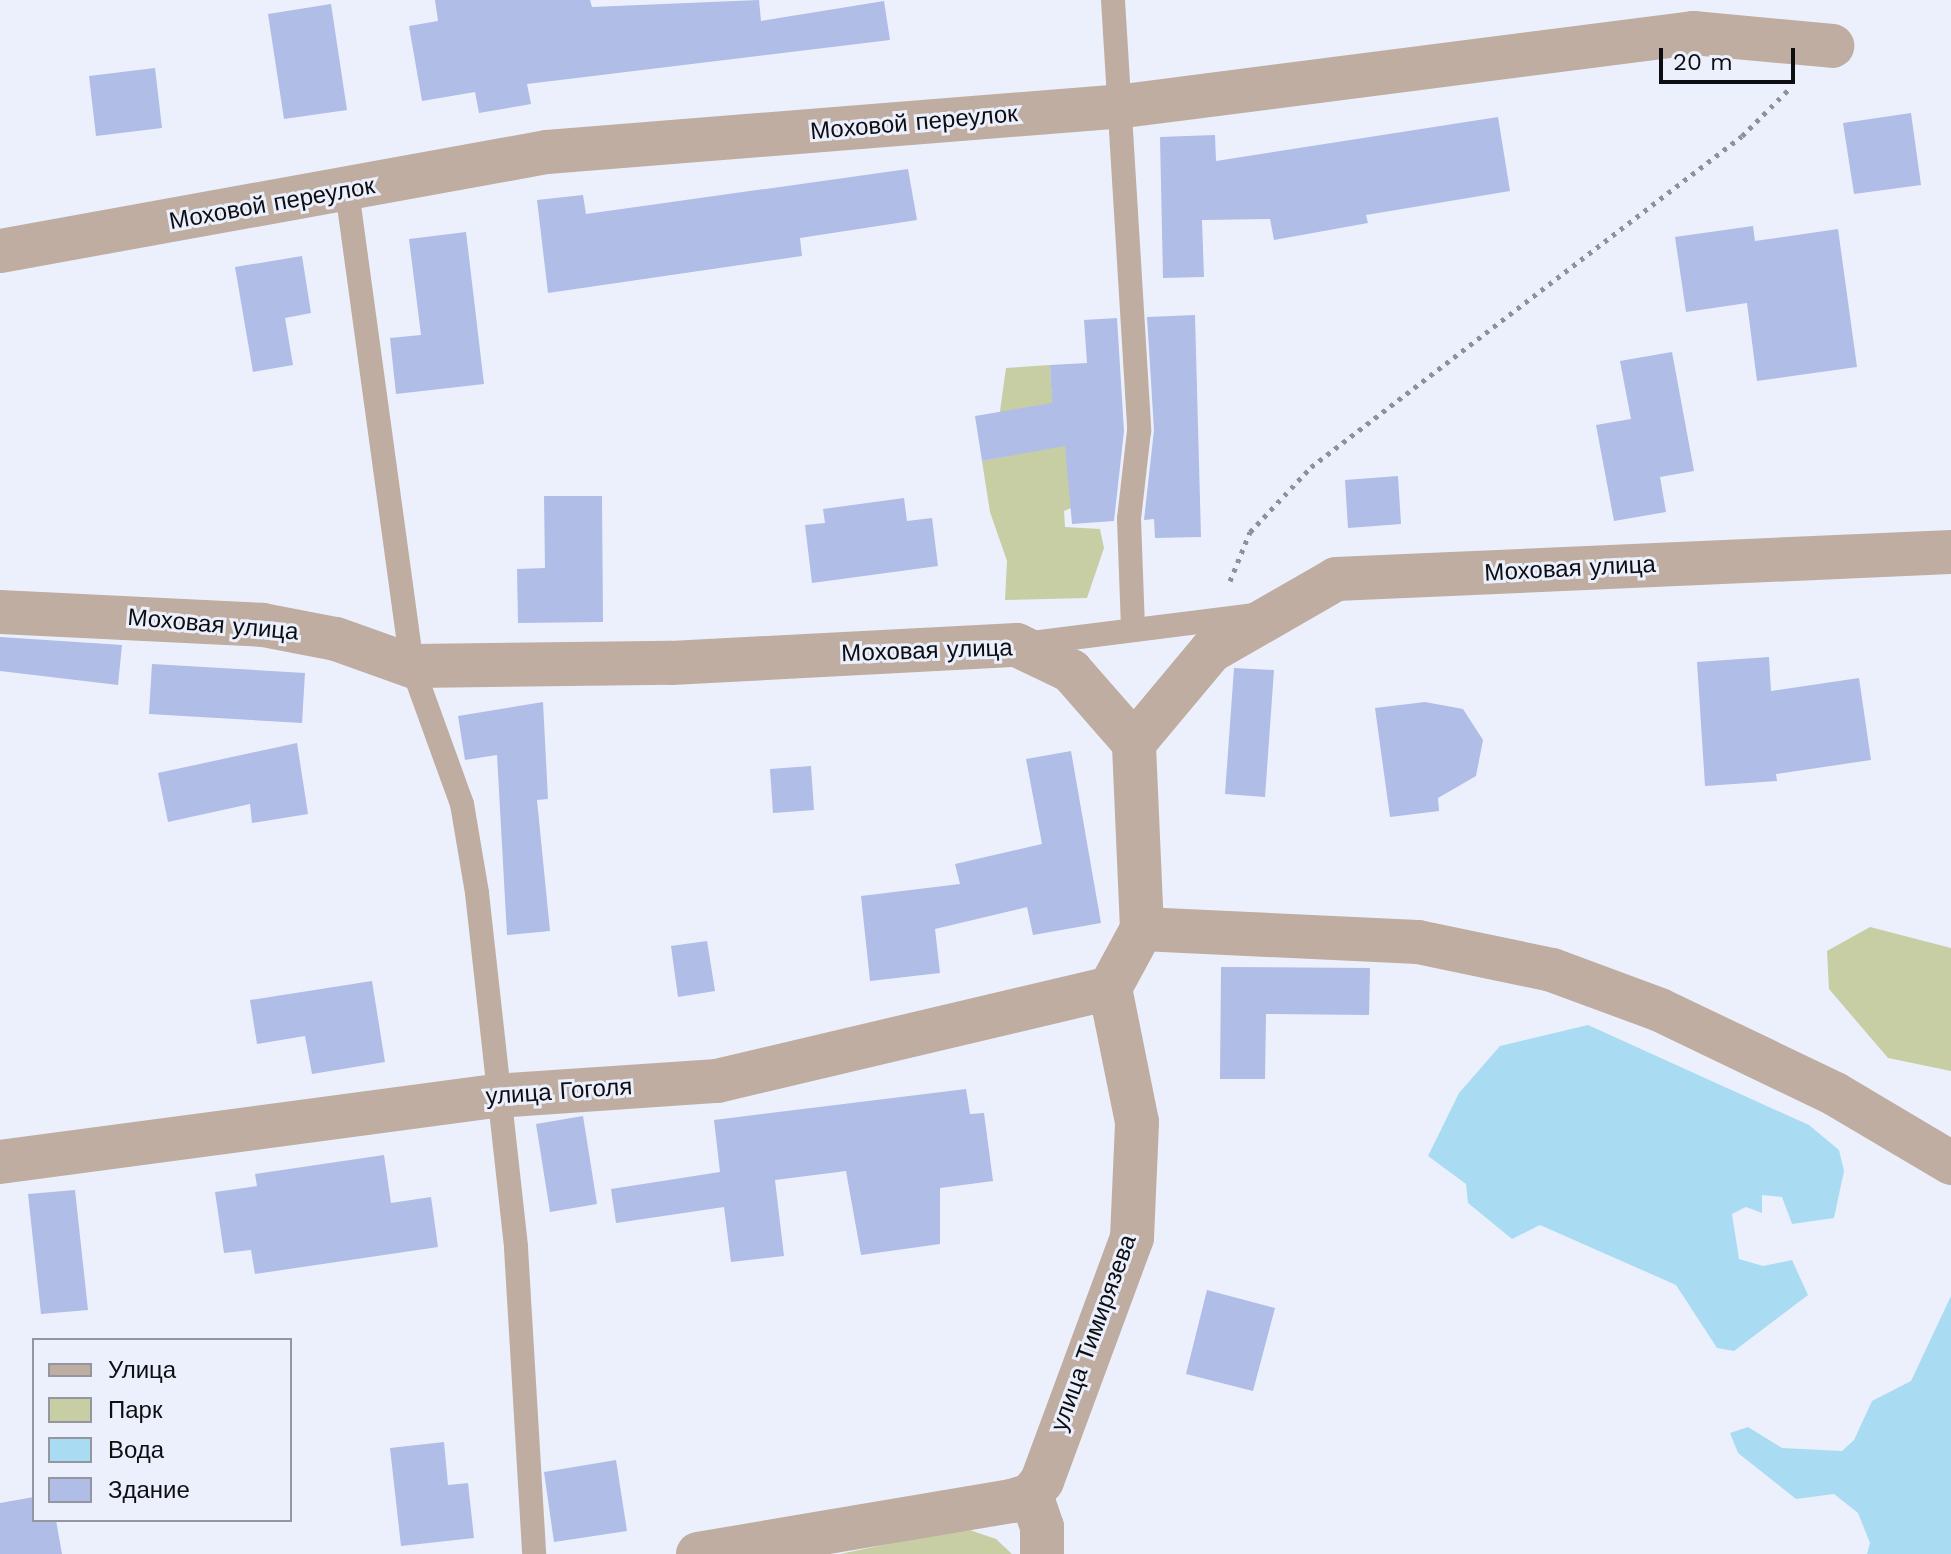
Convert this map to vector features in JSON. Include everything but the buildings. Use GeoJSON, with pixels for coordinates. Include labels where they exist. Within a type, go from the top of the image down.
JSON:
{"type":"FeatureCollection","features":[{"type":"Feature","properties":{"kind":"street","name":"Моховой переулок"},"geometry":{"type":"LineString","coordinates":[[0,251],[347,191],[547,152],[1124,106],[1693,33],[1832,46]]}},
{"type":"Feature","properties":{"kind":"street","name":"Моховая улица"},"geometry":{"type":"LineString","coordinates":[[0,612],[263,625],[336,639],[412,666],[671,663],[1017,645],[1071,671],[1134,743],[1211,651],[1272,613],[1336,579],[1951,552]]}},
{"type":"Feature","properties":{"kind":"street"},"geometry":{"type":"LineString","coordinates":[[1110,988],[1142,929],[1134,743]]}},
{"type":"Feature","properties":{"kind":"street"},"geometry":{"type":"LineString","coordinates":[[1142,929],[1279,932],[1418,942],[1552,970],[1660,1010],[1822,1088],[1951,1163]]}},
{"type":"Feature","properties":{"kind":"street","name":"улица Гоголя"},"geometry":{"type":"LineString","coordinates":[[0,1162],[495,1096],[717,1081],[1110,988]]}},
{"type":"Feature","properties":{"kind":"street","name":"улица Тимирязева"},"geometry":{"type":"LineString","coordinates":[[1031,1495],[1042,1481],[1132,1238],[1137,1122],[1110,988]]}},
{"type":"Feature","properties":{"kind":"street"},"geometry":{"type":"LineString","coordinates":[[698,1554],[1031,1495],[1042,1527],[1042,1554]]}},
{"type":"Feature","properties":{"kind":"lane"},"geometry":{"type":"LineString","coordinates":[[1113,0],[1124,106],[1139,431],[1129,519],[1133,626]]}},
{"type":"Feature","properties":{"kind":"lane"},"geometry":{"type":"LineString","coordinates":[[347,191],[412,666],[462,804],[495,1096],[516,1248],[534,1554]]}},
{"type":"Feature","properties":{"kind":"lane"},"geometry":{"type":"LineString","coordinates":[[1017,645],[1133,626],[1272,613]]}},
{"type":"Feature","properties":{"kind":"path"},"geometry":{"type":"LineString","coordinates":[[1216,616],[1250,532],[1311,467],[1742,136],[1832,46]]}},
{"type":"Feature","properties":{"kind":"green space"},"geometry":{"type":"Polygon","coordinates":[[[1050,365],[1052,398],[1067,397],[1071,508],[1064,511],[1065,527],[1100,529],[1104,548],[1087,598],[1005,600],[1007,561],[990,512],[982,461],[1008,456],[1000,411],[1006,368],[1050,365]]]}},
{"type":"Feature","properties":{"kind":"green space"},"geometry":{"type":"Polygon","coordinates":[[[1870,927],[1951,948],[1951,1071],[1888,1058],[1829,989],[1827,951],[1870,927]]]}},
{"type":"Feature","properties":{"kind":"green space"},"geometry":{"type":"Polygon","coordinates":[[[964,1528],[996,1539],[1012,1554],[840,1554],[964,1528]]]}},
{"type":"Feature","properties":{"kind":"water"},"geometry":{"type":"Polygon","coordinates":[[[1588,1025],[1809,1125],[1839,1150],[1844,1171],[1834,1218],[1792,1224],[1782,1197],[1762,1195],[1762,1213],[1746,1207],[1732,1214],[1739,1259],[1763,1266],[1792,1260],[1808,1295],[1734,1351],[1717,1348],[1676,1285],[1540,1225],[1512,1239],[1468,1203],[1466,1184],[1428,1156],[1459,1093],[1500,1046],[1588,1025]]]}},
{"type":"Feature","properties":{"kind":"water"},"geometry":{"type":"Polygon","coordinates":[[[1951,1296],[1951,1554],[1867,1554],[1870,1543],[1858,1513],[1834,1494],[1796,1499],[1738,1453],[1730,1433],[1748,1427],[1782,1448],[1842,1451],[1854,1440],[1872,1401],[1911,1381],[1951,1296]]]}}]}
